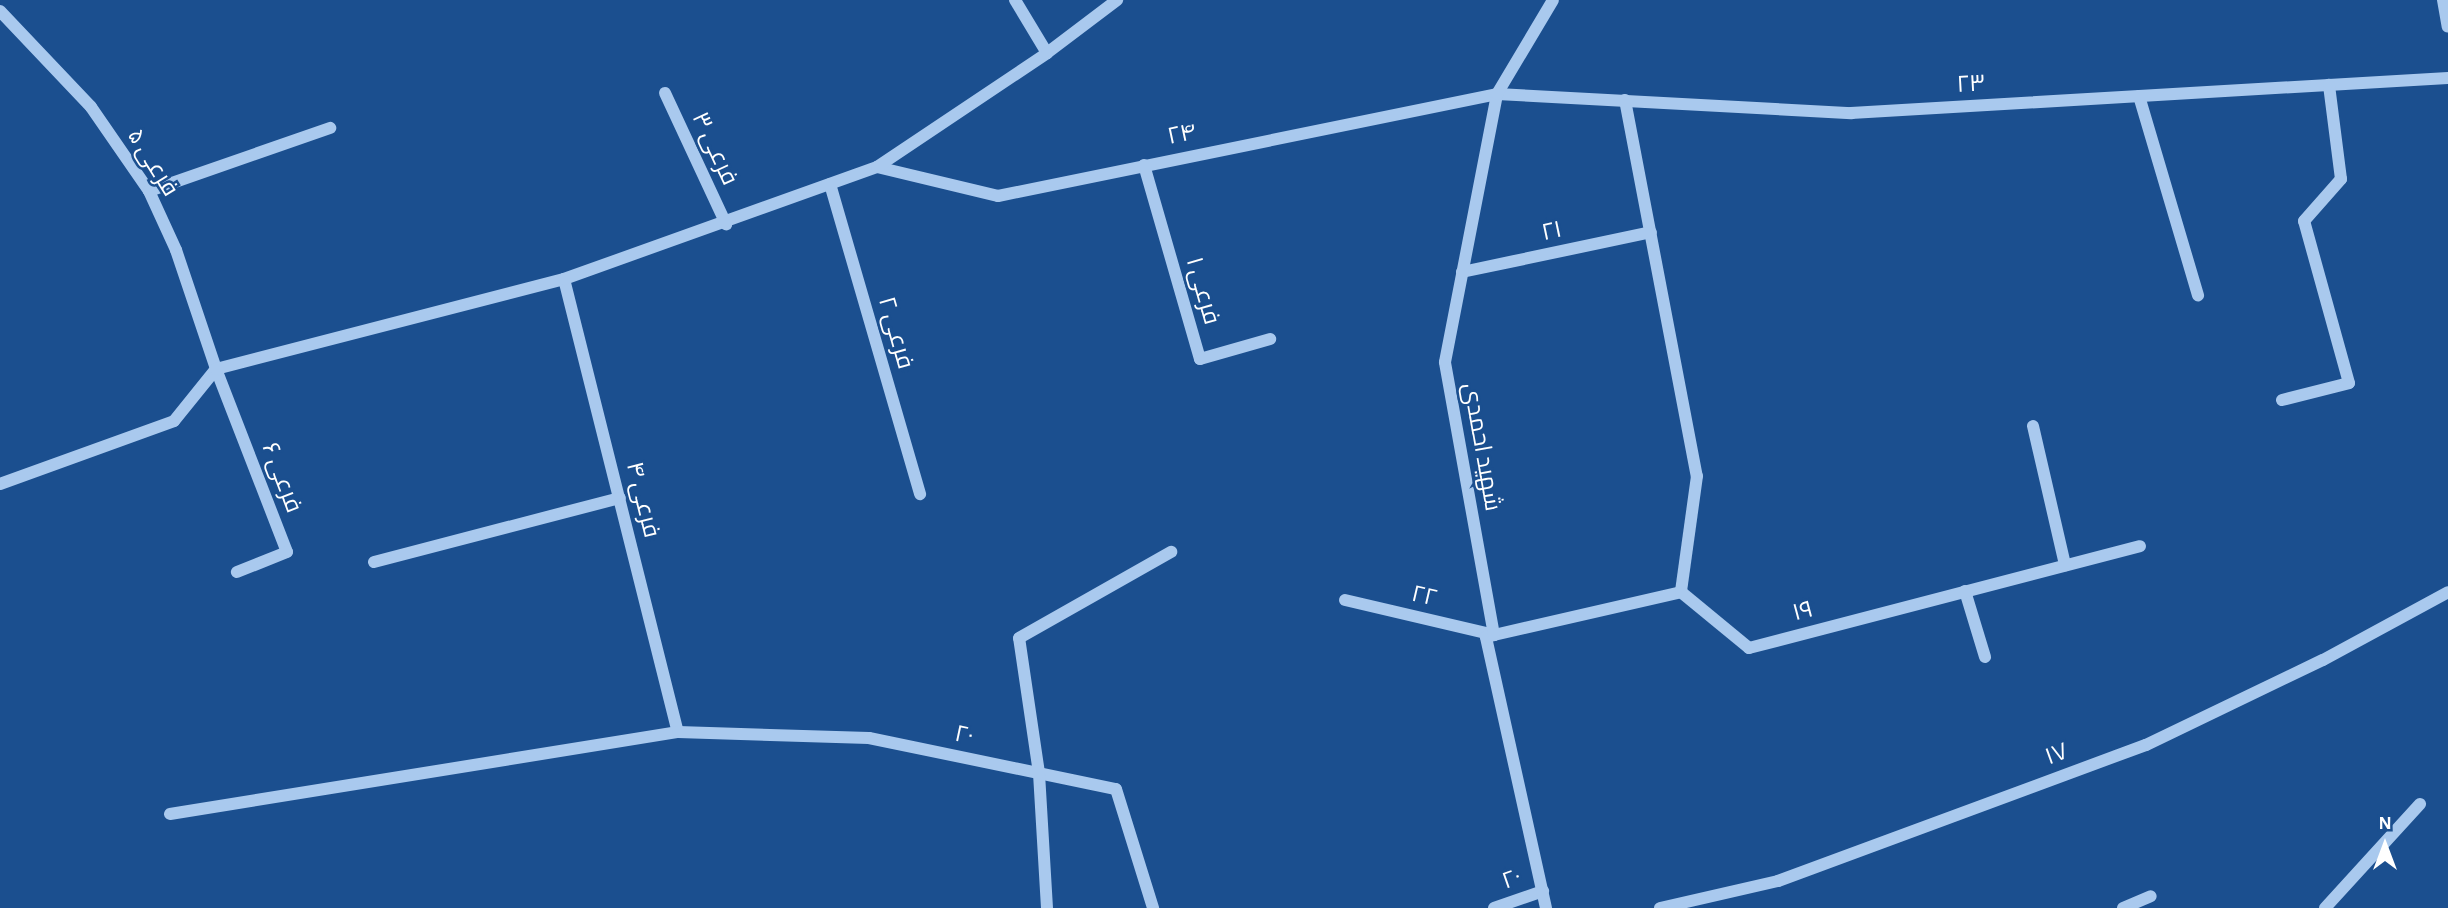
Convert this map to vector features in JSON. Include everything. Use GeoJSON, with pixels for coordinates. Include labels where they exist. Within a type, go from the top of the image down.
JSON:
{"type":"FeatureCollection","features":[{"type":"Feature","properties":{"kind":"street"},"geometry":{"type":"LineString","coordinates":[[1015,0],[1047,53]]}},
{"type":"Feature","properties":{"kind":"street"},"geometry":{"type":"LineString","coordinates":[[0,484],[174,421],[216,369],[564,279],[877,167],[1047,53],[1117,0]]}},
{"type":"Feature","properties":{"kind":"street","name":"شهید احمدی"},"geometry":{"type":"LineString","coordinates":[[1546,908],[1486,637],[1494,635],[1445,362],[1497,94],[1553,0]]}},
{"type":"Feature","properties":{"kind":"street"},"geometry":{"type":"LineString","coordinates":[[2443,0],[2448,27]]}},
{"type":"Feature","properties":{"kind":"street","name":"فرعی ۵"},"geometry":{"type":"LineString","coordinates":[[0,11],[91,107],[149,191],[176,250],[216,369]]}},
{"type":"Feature","properties":{"kind":"street","name":"۲۳"},"geometry":{"type":"LineString","coordinates":[[1497,94],[1851,113],[2448,78]]}},
{"type":"Feature","properties":{"kind":"street"},"geometry":{"type":"LineString","coordinates":[[2282,400],[2349,383],[2304,221],[2341,179],[2329,85]]}},
{"type":"Feature","properties":{"kind":"street","name":"فرعی ۳"},"geometry":{"type":"LineString","coordinates":[[664,93],[726,223]]}},
{"type":"Feature","properties":{"kind":"street","name":"۲۴"},"geometry":{"type":"LineString","coordinates":[[877,167],[998,196],[1497,94]]}},
{"type":"Feature","properties":{"kind":"street"},"geometry":{"type":"LineString","coordinates":[[2139,96],[2198,295]]}},
{"type":"Feature","properties":{"kind":"street"},"geometry":{"type":"LineString","coordinates":[[1494,635],[1681,592],[1697,476],[1625,100]]}},
{"type":"Feature","properties":{"kind":"street"},"geometry":{"type":"LineString","coordinates":[[149,191],[330,128]]}},
{"type":"Feature","properties":{"kind":"street","name":"فرعی ۱"},"geometry":{"type":"LineString","coordinates":[[1143,165],[1200,359],[1270,339]]}},
{"type":"Feature","properties":{"kind":"street","name":"فرعی ۲"},"geometry":{"type":"LineString","coordinates":[[830,184],[920,494]]}},
{"type":"Feature","properties":{"kind":"street","name":"۲۱"},"geometry":{"type":"LineString","coordinates":[[1462,272],[1651,232]]}},
{"type":"Feature","properties":{"kind":"street","name":"فرعی ۴"},"geometry":{"type":"LineString","coordinates":[[564,279],[678,732]]}},
{"type":"Feature","properties":{"kind":"street","name":"فرعی ۶"},"geometry":{"type":"LineString","coordinates":[[216,369],[287,552],[237,572]]}},
{"type":"Feature","properties":{"kind":"street"},"geometry":{"type":"LineString","coordinates":[[2033,426],[2064,565]]}},
{"type":"Feature","properties":{"kind":"street"},"geometry":{"type":"LineString","coordinates":[[374,562],[620,498]]}},
{"type":"Feature","properties":{"kind":"street","name":"۱۹"},"geometry":{"type":"LineString","coordinates":[[1681,592],[1749,648],[2140,546]]}},
{"type":"Feature","properties":{"kind":"street"},"geometry":{"type":"LineString","coordinates":[[1047,908],[1039,773],[1020,638],[1171,552]]}},
{"type":"Feature","properties":{"kind":"street"},"geometry":{"type":"LineString","coordinates":[[1965,591],[1985,657]]}},
{"type":"Feature","properties":{"kind":"street","name":"۱۷"},"geometry":{"type":"LineString","coordinates":[[1660,908],[1778,881],[2146,745],[2323,660],[2448,592]]}},
{"type":"Feature","properties":{"kind":"street","name":"۲۲"},"geometry":{"type":"LineString","coordinates":[[1345,600],[1494,635]]}},
{"type":"Feature","properties":{"kind":"street","name":"۲۰"},"geometry":{"type":"LineString","coordinates":[[170,814],[678,732],[869,738],[1116,789],[1153,908]]}},
{"type":"Feature","properties":{"kind":"street"},"geometry":{"type":"LineString","coordinates":[[2325,908],[2420,804]]}},
{"type":"Feature","properties":{"kind":"street","name":"۲۰"},"geometry":{"type":"LineString","coordinates":[[1494,908],[1543,891]]}},
{"type":"Feature","properties":{"kind":"street"},"geometry":{"type":"LineString","coordinates":[[2123,908],[2151,896]]}}]}
